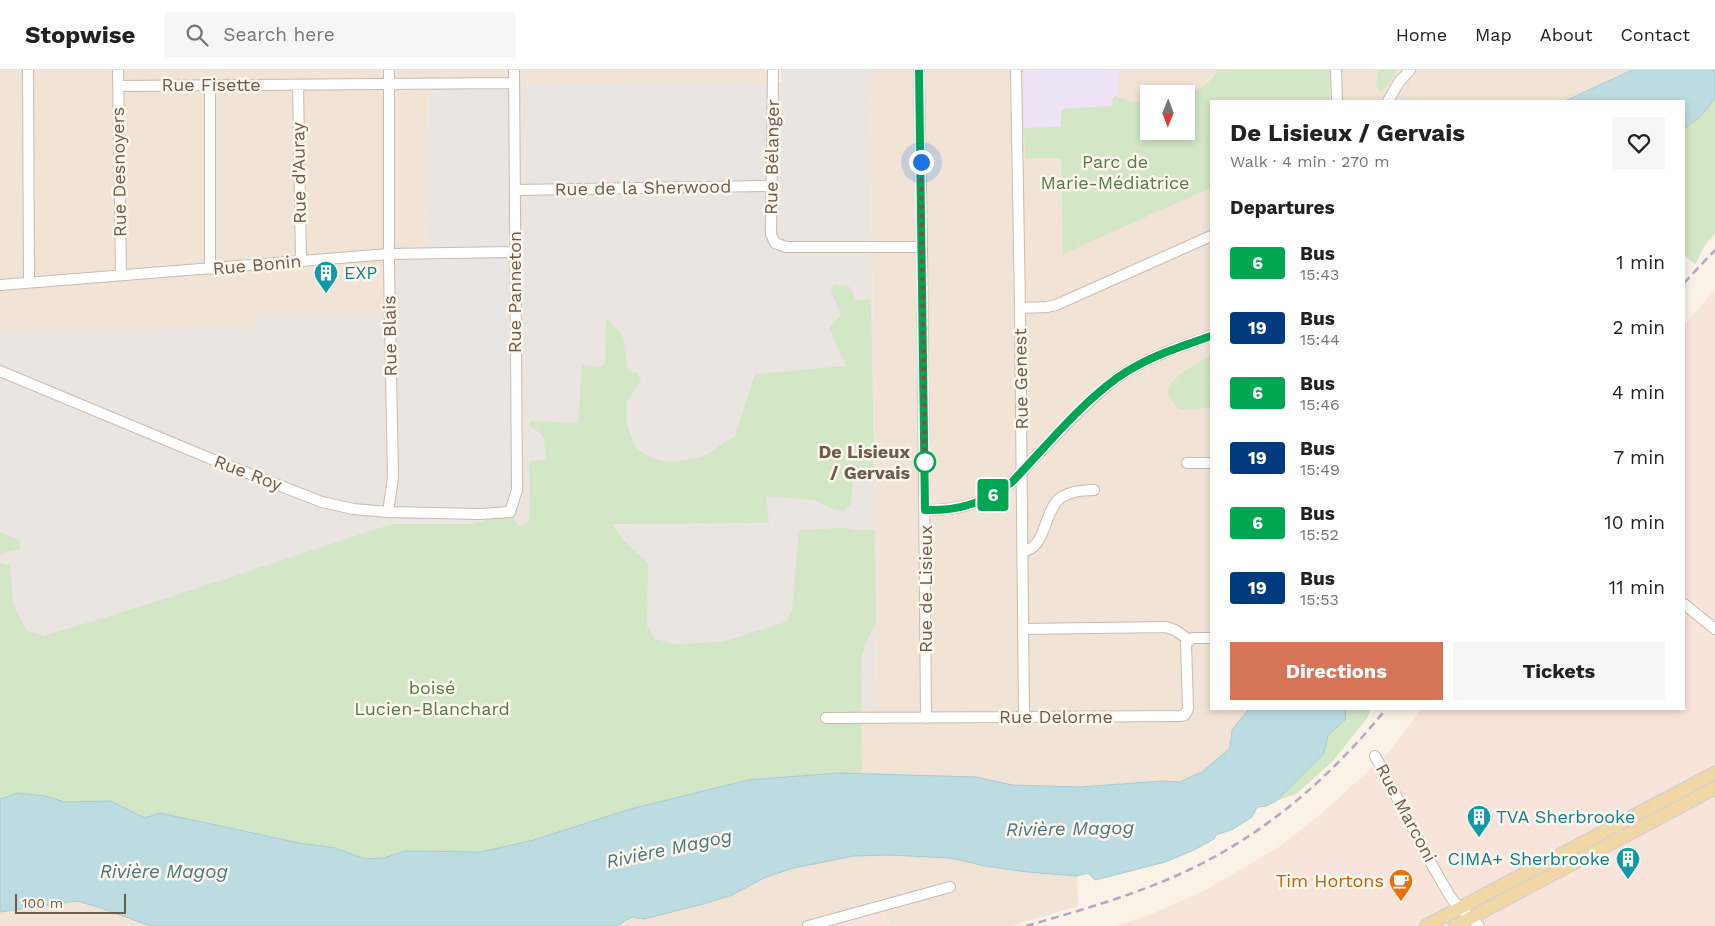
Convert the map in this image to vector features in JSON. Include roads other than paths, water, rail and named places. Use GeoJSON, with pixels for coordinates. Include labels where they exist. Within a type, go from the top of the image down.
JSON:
{"type":"FeatureCollection","features":[{"type":"Feature","properties":{"kind":"main road"},"geometry":{"type":"LineString","coordinates":[[1426,926],[1715,773]]}},
{"type":"Feature","properties":{"kind":"main road"},"geometry":{"type":"LineString","coordinates":[[1455,926],[1476,922],[1715,788]]}},
{"type":"Feature","properties":{"kind":"street"},"geometry":{"type":"LineString","coordinates":[[28,70],[30,282]]}},
{"type":"Feature","properties":{"kind":"street","name":"Rue Desnoyers"},"geometry":{"type":"LineString","coordinates":[[118,70],[121,275]]}},
{"type":"Feature","properties":{"kind":"street","name":"Rue Blais"},"geometry":{"type":"LineString","coordinates":[[388,512],[393,478],[389,254],[389,70]]}},
{"type":"Feature","properties":{"kind":"street","name":"Rue Panneton"},"geometry":{"type":"LineString","coordinates":[[510,512],[516,490],[514,70]]}},
{"type":"Feature","properties":{"kind":"street","name":"Rue Bélanger"},"geometry":{"type":"LineString","coordinates":[[773,70],[771,234],[775,243],[786,247],[922,247]]}},
{"type":"Feature","properties":{"kind":"street","name":"Rue de Lisieux"},"geometry":{"type":"LineString","coordinates":[[919,70],[926,718]]}},
{"type":"Feature","properties":{"kind":"street","name":"Rue Genest"},"geometry":{"type":"LineString","coordinates":[[1016,70],[1024,718]]}},
{"type":"Feature","properties":{"kind":"street"},"geometry":{"type":"LineString","coordinates":[[1336,70],[1336,100]]}},
{"type":"Feature","properties":{"kind":"street"},"geometry":{"type":"LineString","coordinates":[[1389,100],[1399,82],[1410,70]]}},
{"type":"Feature","properties":{"kind":"street","name":"Rue Fisette"},"geometry":{"type":"LineString","coordinates":[[118,86],[514,83]]}},
{"type":"Feature","properties":{"kind":"street"},"geometry":{"type":"LineString","coordinates":[[210,85],[210,269]]}},
{"type":"Feature","properties":{"kind":"street","name":"Rue d'Auray"},"geometry":{"type":"LineString","coordinates":[[298,85],[301,260]]}},
{"type":"Feature","properties":{"kind":"street","name":"Rue de la Sherwood"},"geometry":{"type":"LineString","coordinates":[[515,190],[771,186]]}},
{"type":"Feature","properties":{"kind":"street"},"geometry":{"type":"LineString","coordinates":[[1020,308],[1056,305],[1210,236]]}},
{"type":"Feature","properties":{"kind":"street","name":"Rue Bonin"},"geometry":{"type":"LineString","coordinates":[[0,285],[389,254],[515,252]]}},
{"type":"Feature","properties":{"kind":"street"},"geometry":{"type":"LineString","coordinates":[[925,510],[949,509],[978,503],[1001,491],[1022,472],[1066,425],[1117,378],[1139,364],[1167,351],[1210,336]]}},
{"type":"Feature","properties":{"kind":"street","name":"Rue Roy"},"geometry":{"type":"LineString","coordinates":[[0,372],[209,458],[322,502],[353,509],[388,512],[481,514],[510,512]]}},
{"type":"Feature","properties":{"kind":"street"},"geometry":{"type":"LineString","coordinates":[[1188,463],[1210,463]]}},
{"type":"Feature","properties":{"kind":"street"},"geometry":{"type":"LineString","coordinates":[[1022,551],[1029,551],[1036,546],[1054,504],[1060,498],[1081,490],[1094,490]]}},
{"type":"Feature","properties":{"kind":"street"},"geometry":{"type":"LineString","coordinates":[[1685,605],[1715,629]]}},
{"type":"Feature","properties":{"kind":"street"},"geometry":{"type":"LineString","coordinates":[[1024,629],[1166,627],[1175,630],[1189,640],[1210,638]]}},
{"type":"Feature","properties":{"kind":"street","name":"Rue Delorme"},"geometry":{"type":"LineString","coordinates":[[826,718],[1024,718],[1185,715],[1188,709],[1186,643],[1189,640]]}},
{"type":"Feature","properties":{"kind":"street","name":"Rue Marconi"},"geometry":{"type":"LineString","coordinates":[[1375,756],[1453,900],[1476,922]]}},
{"type":"Feature","properties":{"kind":"street"},"geometry":{"type":"LineString","coordinates":[[808,926],[950,887]]}},
{"type":"Feature","properties":{"kind":"water"},"geometry":{"type":"Polygon","coordinates":[[[1632,70],[1715,70],[1715,98],[1701,116],[1685,128],[1685,100],[1567,100],[1632,70]]]}},
{"type":"Feature","properties":{"kind":"water","name":"Rivière Magog"},"geometry":{"type":"Polygon","coordinates":[[[1248,710],[1346,710],[1345,720],[1328,735],[1324,753],[1276,801],[1266,806],[1257,807],[1252,817],[1233,829],[1216,835],[1214,839],[1194,850],[1165,862],[1095,880],[1088,873],[1077,876],[1027,872],[985,866],[951,858],[888,855],[854,856],[794,868],[766,877],[732,895],[644,919],[632,917],[616,926],[151,926],[77,901],[0,912],[0,799],[17,793],[46,796],[64,802],[111,801],[145,818],[160,813],[299,843],[336,848],[364,859],[384,858],[405,851],[480,852],[534,840],[630,809],[748,780],[839,773],[976,777],[1012,785],[1080,787],[1163,781],[1179,782],[1202,772],[1230,748],[1232,730],[1248,710]]]}},
{"type":"Feature","properties":{"kind":"railway"},"geometry":{"type":"LineString","coordinates":[[1685,282],[1715,250]]}},
{"type":"Feature","properties":{"kind":"railway"},"geometry":{"type":"LineString","coordinates":[[1026,926],[1093,906],[1159,883],[1201,864],[1228,849],[1254,833],[1302,796],[1346,755],[1385,710]]}},
{"type":"Feature","properties":{"kind":"place","name":"EXP"},"geometry":{"type":"Point","coordinates":[326,294]}},
{"type":"Feature","properties":{"kind":"place","name":"De Lisieux / Gervais"},"geometry":{"type":"Point","coordinates":[925,462]}},
{"type":"Feature","properties":{"kind":"place","name":"TVA Sherbrooke"},"geometry":{"type":"Point","coordinates":[1479,838]}},
{"type":"Feature","properties":{"kind":"place","name":"CIMA+ Sherbrooke"},"geometry":{"type":"Point","coordinates":[1628,880]}},
{"type":"Feature","properties":{"kind":"place","name":"Tim Hortons"},"geometry":{"type":"Point","coordinates":[1401,902]}},
{"type":"Feature","properties":{"kind":"park label","name":"Parc de Marie-Médiatrice"},"geometry":{"type":"Point","coordinates":[1115,172]}},
{"type":"Feature","properties":{"kind":"park label","name":"boisé Lucien-Blanchard"},"geometry":{"type":"Point","coordinates":[432,698]}}]}
